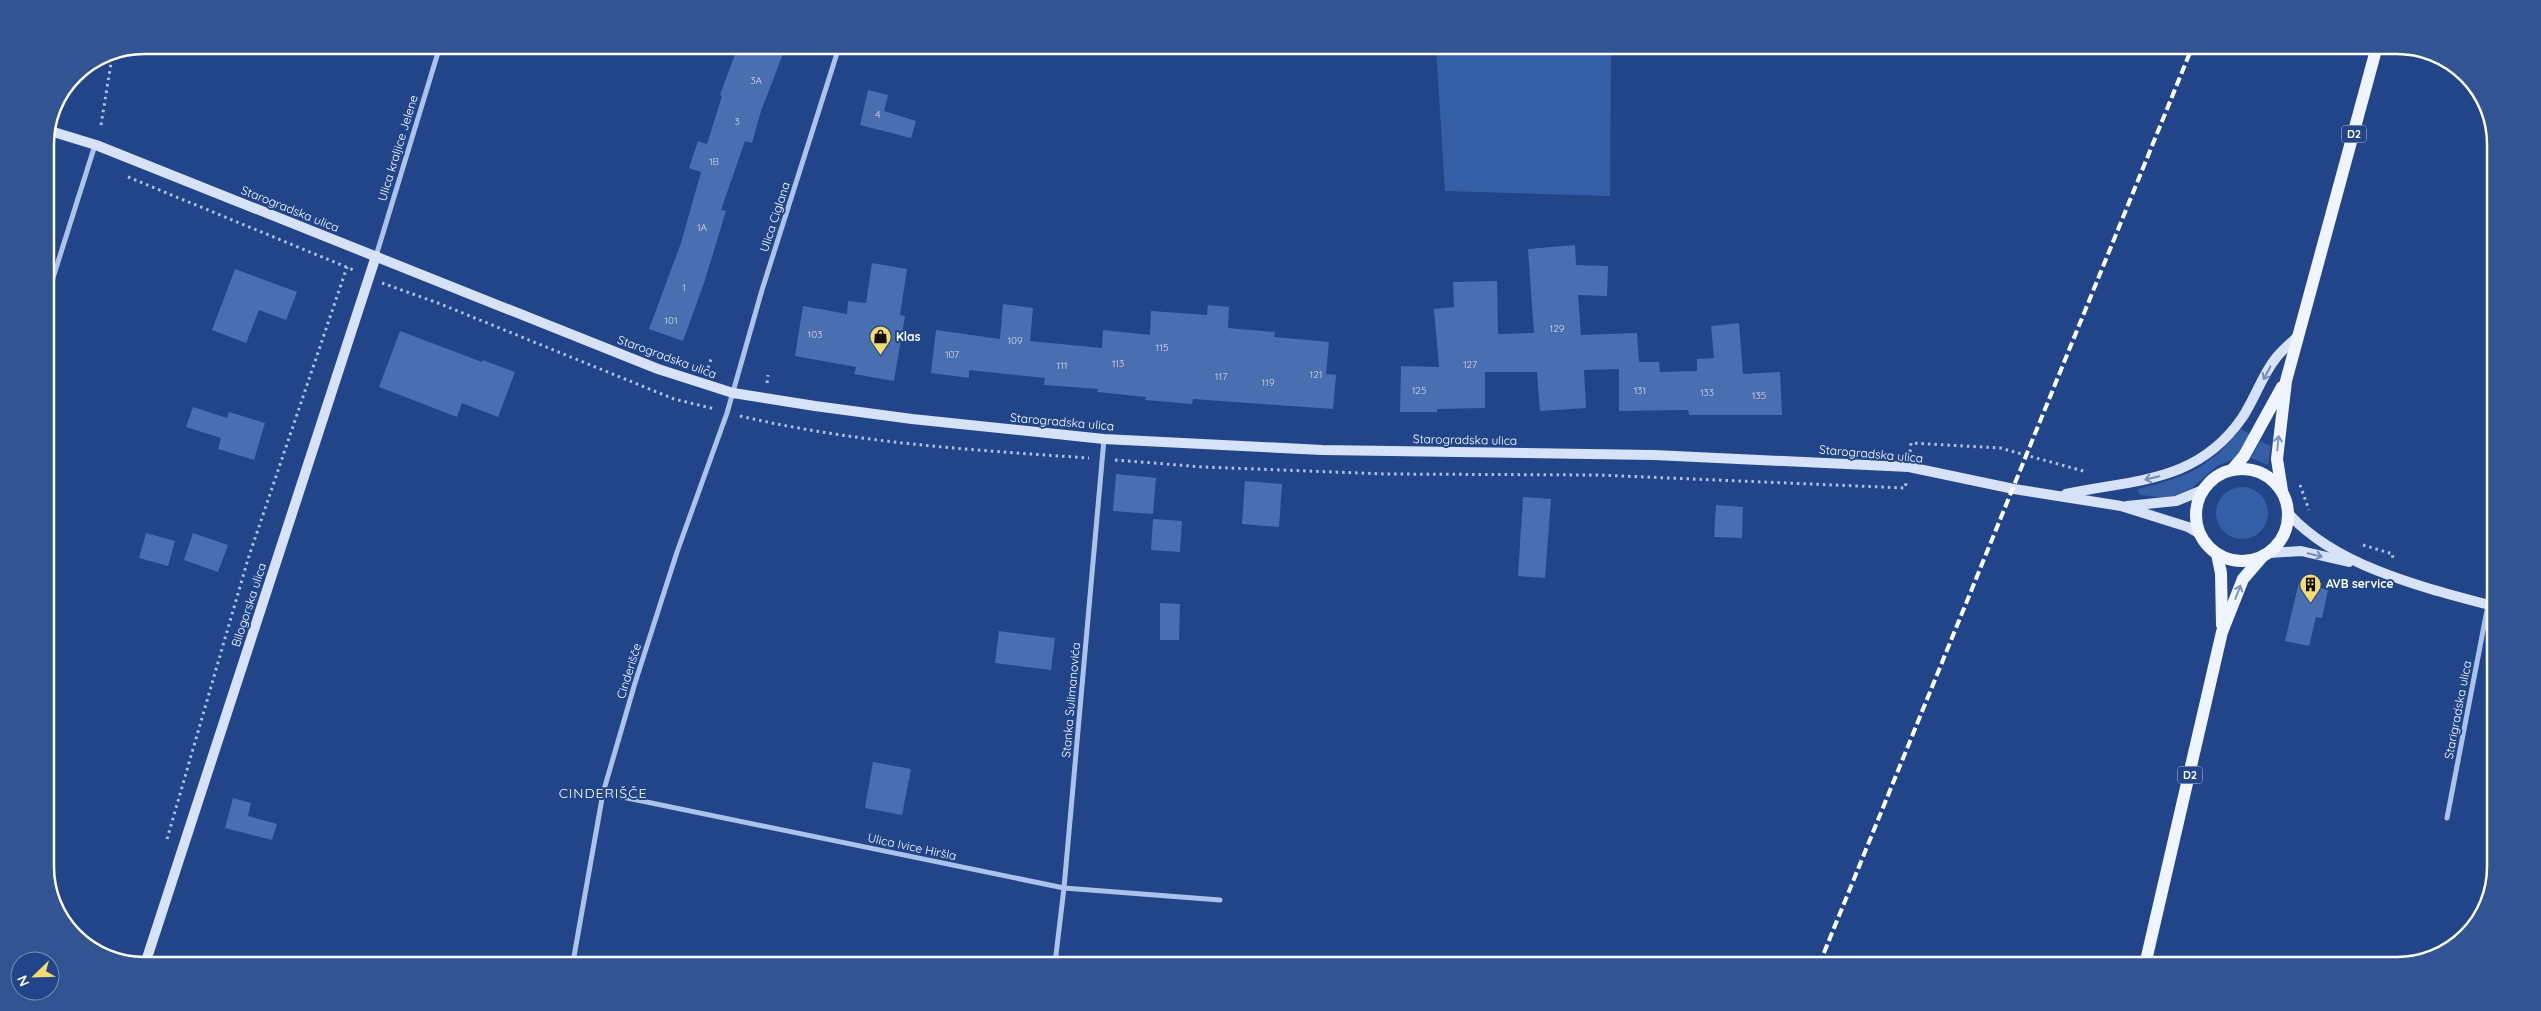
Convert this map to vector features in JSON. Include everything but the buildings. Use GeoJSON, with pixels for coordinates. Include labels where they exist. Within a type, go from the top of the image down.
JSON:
{"type":"FeatureCollection","features":[{"type":"Feature","properties":{"kind":"main road","name":"D2"},"geometry":{"type":"LineString","coordinates":[[2147,957],[2222,632],[2243,579],[2280,542],[2287,529],[2289,514],[2282,491],[2276,459],[2286,381],[2375,54]]}},
{"type":"Feature","properties":{"kind":"main road","name":"Starogradska ulica"},"geometry":{"type":"LineString","coordinates":[[54,132],[96,145],[658,369],[732,393],[912,419],[1104,439],[1322,450],[1654,455],[1909,467],[2014,489],[2121,506],[2188,526],[2200,534]]}},
{"type":"Feature","properties":{"kind":"main road","name":"Bilogorska ulica"},"geometry":{"type":"LineString","coordinates":[[147,957],[376,256]]}},
{"type":"Feature","properties":{"kind":"main road"},"geometry":{"type":"LineString","coordinates":[[2060,495],[2157,477],[2198,461],[2217,447],[2241,419],[2276,358],[2298,336]]}},
{"type":"Feature","properties":{"kind":"main road","name":"D2"},"geometry":{"type":"LineString","coordinates":[[2203,490],[2211,481],[2232,470],[2244,456],[2286,381]]}},
{"type":"Feature","properties":{"kind":"main road"},"geometry":{"type":"LineString","coordinates":[[2232,470],[2246,468],[2260,472],[2273,480],[2282,491]]}},
{"type":"Feature","properties":{"kind":"main road","name":"Starogradska ulica"},"geometry":{"type":"LineString","coordinates":[[2121,506],[2176,501],[2203,490]]}},
{"type":"Feature","properties":{"kind":"main road"},"geometry":{"type":"LineString","coordinates":[[2203,490],[2197,504],[2196,519],[2200,534],[2207,545],[2217,554],[2231,560],[2247,561],[2266,555],[2302,551],[2360,564],[2487,604]]}},
{"type":"Feature","properties":{"kind":"main road"},"geometry":{"type":"LineString","coordinates":[[2289,514],[2304,531],[2318,541],[2360,564]]}},
{"type":"Feature","properties":{"kind":"main road","name":"D2"},"geometry":{"type":"LineString","coordinates":[[2217,554],[2222,590],[2222,632]]}},
{"type":"Feature","properties":{"kind":"street","name":"Ulica kraljice Jelene"},"geometry":{"type":"LineString","coordinates":[[376,256],[438,54]]}},
{"type":"Feature","properties":{"kind":"street","name":"Ulica Ciglana"},"geometry":{"type":"LineString","coordinates":[[732,393],[762,290],[837,54]]}},
{"type":"Feature","properties":{"kind":"street"},"geometry":{"type":"LineString","coordinates":[[54,275],[96,145]]}},
{"type":"Feature","properties":{"kind":"street","name":"Cinderišče"},"geometry":{"type":"LineString","coordinates":[[574,957],[603,793],[635,683],[674,562],[732,393]]}},
{"type":"Feature","properties":{"kind":"street","name":"Stanka Sulimanovića"},"geometry":{"type":"LineString","coordinates":[[1056,957],[1064,888],[1104,439]]}},
{"type":"Feature","properties":{"kind":"street","name":"Starigradska ulica"},"geometry":{"type":"LineString","coordinates":[[2447,818],[2487,620]]}},
{"type":"Feature","properties":{"kind":"street","name":"Ulica Ivice Hiršla"},"geometry":{"type":"LineString","coordinates":[[603,793],[1064,888],[1220,900]]}},
{"type":"Feature","properties":{"kind":"path"},"geometry":{"type":"LineString","coordinates":[[101,125],[111,60]]}},
{"type":"Feature","properties":{"kind":"path"},"geometry":{"type":"LineString","coordinates":[[126,177],[369,278],[438,302],[674,399],[822,432],[915,446],[1203,466],[1386,474],[1598,475],[1905,488],[1911,443],[2000,448],[2090,473]]}},
{"type":"Feature","properties":{"kind":"path"},"geometry":{"type":"LineString","coordinates":[[165,846],[248,559],[348,268]]}},
{"type":"Feature","properties":{"kind":"path"},"geometry":{"type":"LineString","coordinates":[[2298,478],[2311,513]]}},
{"type":"Feature","properties":{"kind":"path"},"geometry":{"type":"LineString","coordinates":[[2356,543],[2393,554],[2389,574]]}},
{"type":"Feature","properties":{"kind":"shaded area"},"geometry":{"type":"Polygon","coordinates":[[[1436,54],[1611,54],[1610,196],[1445,191],[1436,54]]]}},
{"type":"Feature","properties":{"kind":"shaded area"},"geometry":{"type":"Polygon","coordinates":[[[2241,429],[2250,434],[2236,458],[2217,466],[2191,489],[2167,498],[2140,495],[2138,489],[2184,475],[2207,462],[2241,429]]]}},
{"type":"Feature","properties":{"kind":"shaded area"},"geometry":{"type":"Polygon","coordinates":[[[2260,441],[2271,446],[2268,465],[2251,458],[2260,441]]]}},
{"type":"Feature","properties":{"kind":"shaded area"},"geometry":{"type":"Polygon","coordinates":[[[2242,487],[2256,491],[2264,499],[2268,513],[2264,527],[2256,535],[2242,539],[2228,535],[2220,527],[2216,513],[2220,499],[2228,491],[2242,487]]]}},
{"type":"Feature","properties":{"kind":"railway"},"geometry":{"type":"LineString","coordinates":[[1822,957],[2189,54]]}},
{"type":"Feature","properties":{"kind":"place","name":"Klas"},"geometry":{"type":"Point","coordinates":[880,356]}},
{"type":"Feature","properties":{"kind":"place","name":"AVB service"},"geometry":{"type":"Point","coordinates":[2310,603]}},
{"type":"Feature","properties":{"kind":"district","name":"CINDERIŠČE"},"geometry":{"type":"Point","coordinates":[603,793]}}]}
